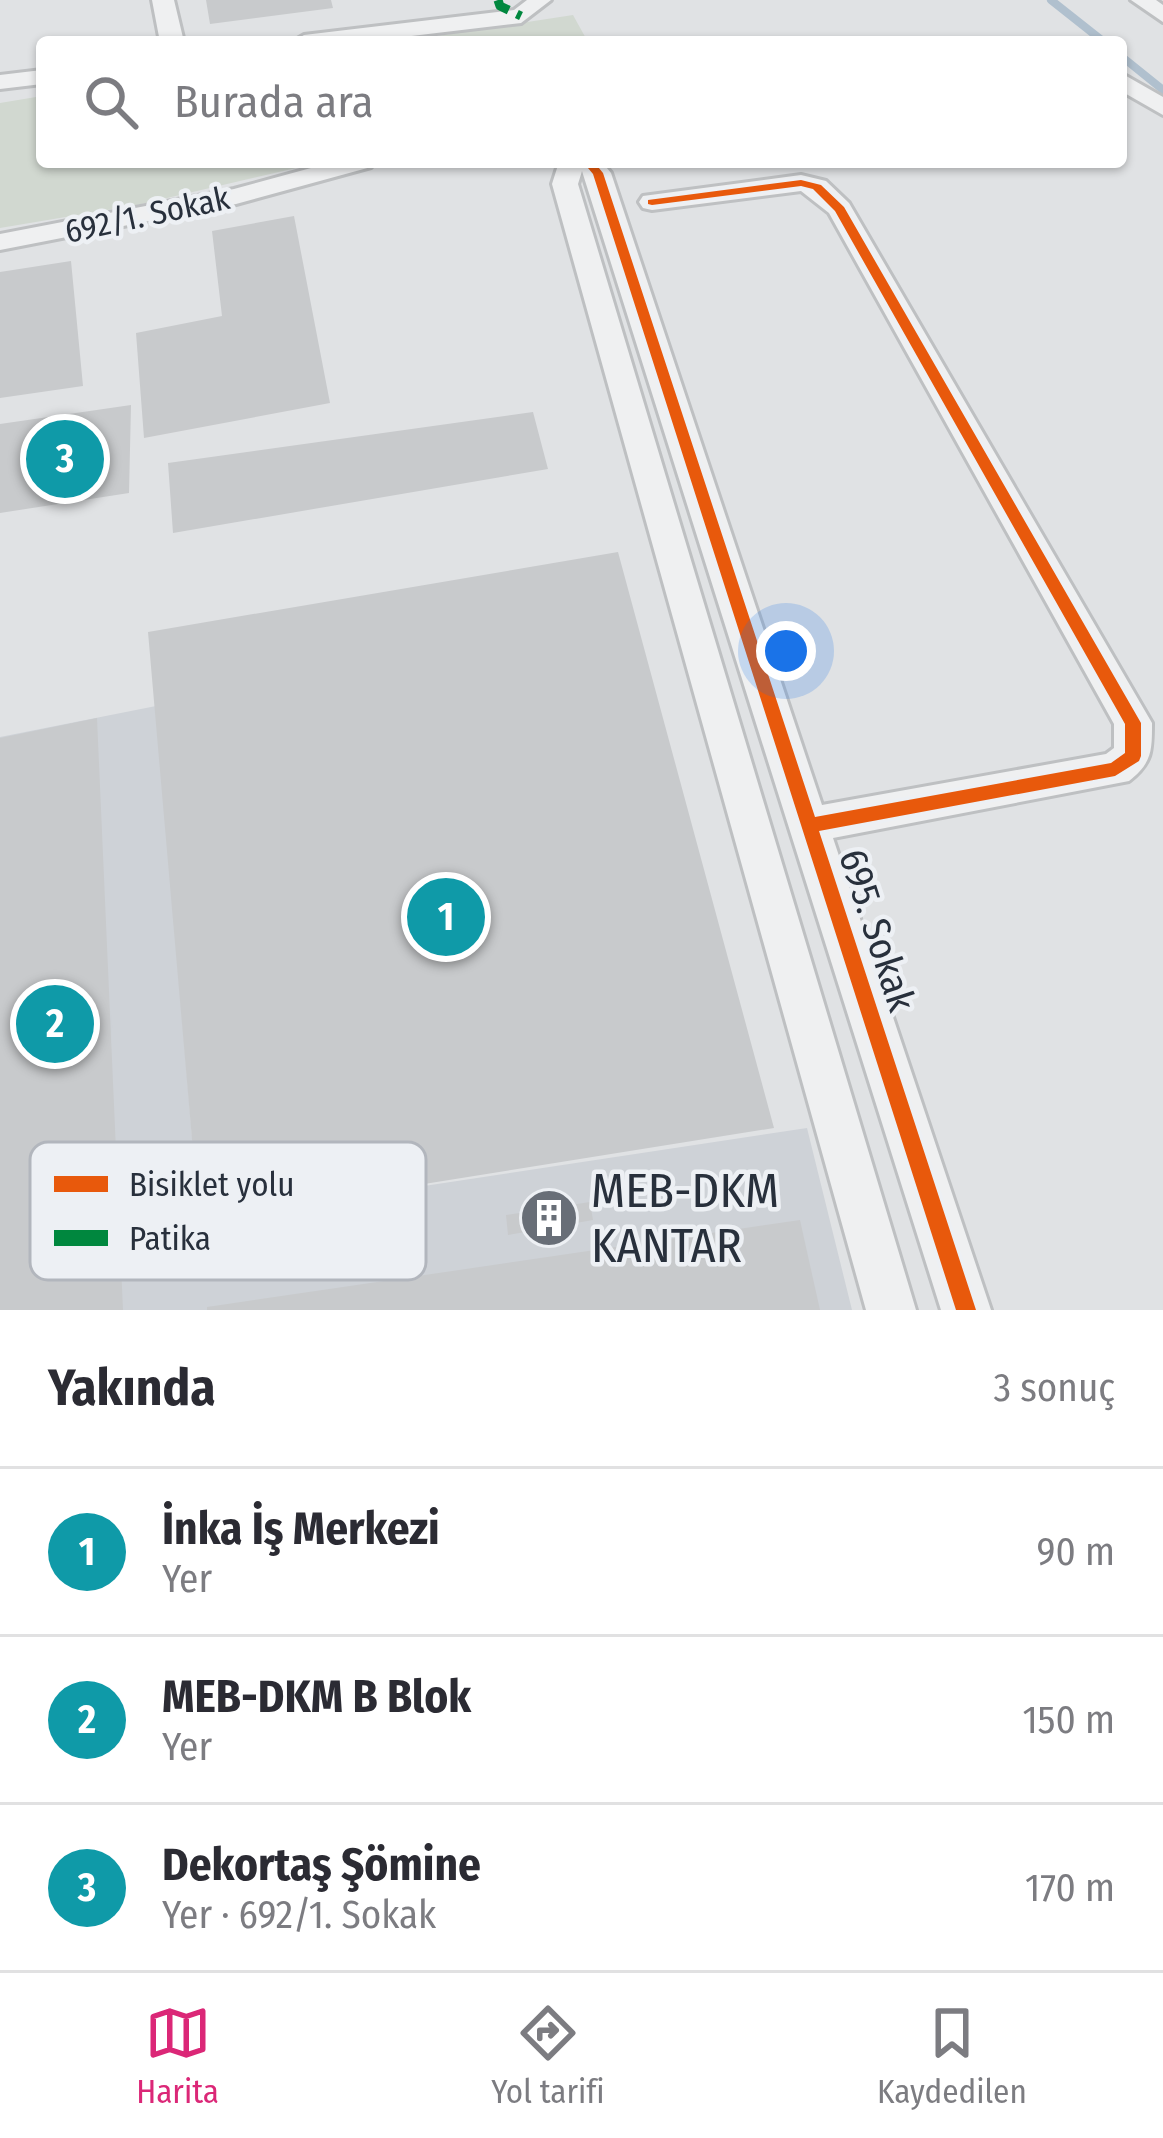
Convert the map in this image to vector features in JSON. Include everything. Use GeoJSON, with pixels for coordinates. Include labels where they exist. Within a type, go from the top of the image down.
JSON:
{"type":"FeatureCollection","features":[{"type":"Feature","properties":{"kind":"street"},"geometry":{"type":"LineString","coordinates":[[163,0],[171,36]]}},
{"type":"Feature","properties":{"kind":"street"},"geometry":{"type":"LineString","coordinates":[[498,0],[500,7],[531,8]]}},
{"type":"Feature","properties":{"kind":"street"},"geometry":{"type":"LineString","coordinates":[[1142,0],[1163,15]]}},
{"type":"Feature","properties":{"kind":"street"},"geometry":{"type":"LineString","coordinates":[[344,36],[531,8]]}},
{"type":"Feature","properties":{"kind":"street"},"geometry":{"type":"LineString","coordinates":[[0,82],[36,78]]}},
{"type":"Feature","properties":{"kind":"street"},"geometry":{"type":"LineString","coordinates":[[1127,84],[1163,108]]}},
{"type":"Feature","properties":{"kind":"street","name":"692/1. Sokak"},"geometry":{"type":"LineString","coordinates":[[0,242],[236,196],[340,168]]}},
{"type":"Feature","properties":{"kind":"street"},"geometry":{"type":"LineString","coordinates":[[570,168],[565,184],[891,1310]]}},
{"type":"Feature","properties":{"kind":"street","name":"695. Sokak"},"geometry":{"type":"LineString","coordinates":[[591,168],[605,196],[966,1310]]}},
{"type":"Feature","properties":{"kind":"street"},"geometry":{"type":"LineString","coordinates":[[652,202],[801,183],[817,187],[840,209],[1133,723],[1133,756],[1115,769],[809,825]]}},
{"type":"Feature","properties":{"kind":"shaded area"},"geometry":{"type":"Polygon","coordinates":[[[573,15],[585,36],[438,36],[573,15]]]}},
{"type":"Feature","properties":{"kind":"shaded area"},"geometry":{"type":"Polygon","coordinates":[[[36,97],[36,168],[296,168],[137,205],[0,228],[0,103],[36,97]]]}},
{"type":"Feature","properties":{"kind":"shaded area"},"geometry":{"type":"Polygon","coordinates":[[[156,706],[192,1142],[30,1142],[30,1280],[426,1280],[426,1186],[807,1128],[852,1310],[0,1310],[0,737],[156,706]]]}},
{"type":"Feature","properties":{"kind":"building"},"geometry":{"type":"Polygon","coordinates":[[[206,0],[331,0],[333,8],[210,24],[206,0]]]}},
{"type":"Feature","properties":{"kind":"building"},"geometry":{"type":"Polygon","coordinates":[[[294,216],[330,403],[144,438],[136,333],[222,316],[212,231],[294,216]]]}},
{"type":"Feature","properties":{"kind":"building"},"geometry":{"type":"Polygon","coordinates":[[[71,261],[83,386],[0,398],[0,272],[71,261]]]}},
{"type":"Feature","properties":{"kind":"building"},"geometry":{"type":"Polygon","coordinates":[[[131,405],[129,493],[0,513],[0,424],[131,405]]]}},
{"type":"Feature","properties":{"kind":"building"},"geometry":{"type":"Polygon","coordinates":[[[533,412],[548,469],[173,533],[168,463],[533,412]]]}},
{"type":"Feature","properties":{"kind":"building"},"geometry":{"type":"Polygon","coordinates":[[[618,552],[774,1128],[426,1184],[426,1142],[192,1142],[148,632],[618,552]]]}},
{"type":"Feature","properties":{"kind":"building"},"geometry":{"type":"Polygon","coordinates":[[[97,718],[116,1142],[30,1142],[30,1280],[122,1280],[123,1310],[0,1310],[0,738],[97,718]]]}},
{"type":"Feature","properties":{"kind":"building","name":"MEB-DKM KANTAR"},"geometry":{"type":"Polygon","coordinates":[[[590,1202],[593,1220],[508,1235],[506,1215],[590,1202]]]}},
{"type":"Feature","properties":{"kind":"building"},"geometry":{"type":"Polygon","coordinates":[[[800,1220],[820,1310],[207,1310],[391,1280],[426,1280],[426,1275],[800,1220]]]}},
{"type":"Feature","properties":{"kind":"waterway"},"geometry":{"type":"LineString","coordinates":[[1051,0],[1096,36]]}},
{"type":"Feature","properties":{"kind":"waterway"},"geometry":{"type":"LineString","coordinates":[[1127,61],[1163,90]]}},
{"type":"Feature","properties":{"kind":"marked path"},"geometry":{"type":"LineString","coordinates":[[498,0],[500,6],[521,16]]}},
{"type":"Feature","properties":{"kind":"cycle path"},"geometry":{"type":"LineString","coordinates":[[593,168],[966,1310]]}},
{"type":"Feature","properties":{"kind":"cycle path"},"geometry":{"type":"LineString","coordinates":[[652,202],[801,183],[817,187],[840,209],[1133,723],[1133,756],[1115,769],[809,825]]}},
{"type":"Feature","properties":{"kind":"place","name":"Dekortaş Şömine"},"geometry":{"type":"Point","coordinates":[65,459]}},
{"type":"Feature","properties":{"kind":"place","name":"İnka İş Merkezi"},"geometry":{"type":"Point","coordinates":[446,917]}},
{"type":"Feature","properties":{"kind":"place","name":"MEB-DKM B Blok"},"geometry":{"type":"Point","coordinates":[55,1024]}},
{"type":"Feature","properties":{"kind":"place","name":"MEB-DKM KANTAR"},"geometry":{"type":"Point","coordinates":[549,1218]}}]}
